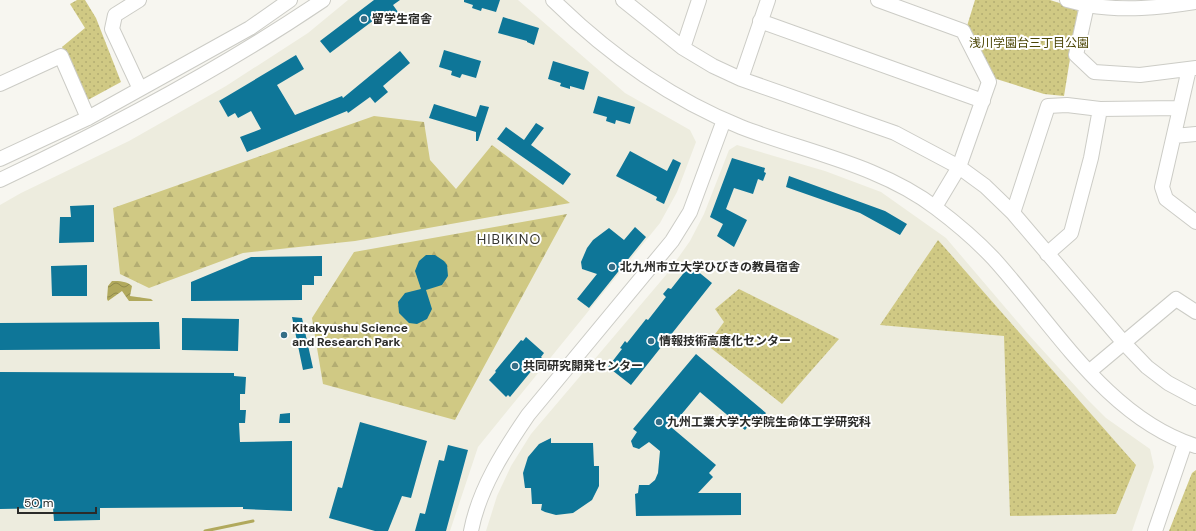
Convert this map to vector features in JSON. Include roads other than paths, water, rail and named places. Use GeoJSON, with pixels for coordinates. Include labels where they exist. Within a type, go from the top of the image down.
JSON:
{"type":"FeatureCollection","features":[{"type":"Feature","properties":{"kind":"street"},"geometry":{"type":"LineString","coordinates":[[139,0],[115,15],[112,29],[140,89]]}},
{"type":"Feature","properties":{"kind":"street"},"geometry":{"type":"LineString","coordinates":[[0,159],[88,118],[250,28],[290,0]]}},
{"type":"Feature","properties":{"kind":"street"},"geometry":{"type":"LineString","coordinates":[[0,180],[69,147],[190,84],[323,0]]}},
{"type":"Feature","properties":{"kind":"street"},"geometry":{"type":"LineString","coordinates":[[553,0],[570,17],[634,70],[671,94],[724,120],[877,175],[905,188],[935,207],[968,234],[993,258],[1090,371],[1126,407],[1143,420],[1191,444],[1155,531]]}},
{"type":"Feature","properties":{"kind":"street"},"geometry":{"type":"LineString","coordinates":[[623,0],[683,48],[713,66],[741,79],[894,134],[959,167],[985,186],[1013,213],[1124,343],[1147,367],[1168,383],[1196,398]]}},
{"type":"Feature","properties":{"kind":"street"},"geometry":{"type":"LineString","coordinates":[[683,48],[699,0]]}},
{"type":"Feature","properties":{"kind":"street"},"geometry":{"type":"LineString","coordinates":[[741,79],[768,0]]}},
{"type":"Feature","properties":{"kind":"street"},"geometry":{"type":"LineString","coordinates":[[878,0],[901,4],[963,32],[989,82],[959,167],[935,207]]}},
{"type":"Feature","properties":{"kind":"street"},"geometry":{"type":"LineString","coordinates":[[1067,0],[1112,9],[1156,8],[1196,2]]}},
{"type":"Feature","properties":{"kind":"street"},"geometry":{"type":"LineString","coordinates":[[1087,4],[1076,55],[1094,72],[1140,75],[1193,69],[1180,108],[1162,187],[1166,199],[1196,220]]}},
{"type":"Feature","properties":{"kind":"street"},"geometry":{"type":"LineString","coordinates":[[760,21],[983,101]]}},
{"type":"Feature","properties":{"kind":"street"},"geometry":{"type":"LineString","coordinates":[[0,84],[61,56],[88,118]]}},
{"type":"Feature","properties":{"kind":"street"},"geometry":{"type":"LineString","coordinates":[[1013,213],[1048,106],[1067,105],[1100,109],[1180,108]]}},
{"type":"Feature","properties":{"kind":"street"},"geometry":{"type":"LineString","coordinates":[[1047,254],[1071,234],[1091,158],[1100,109]]}},
{"type":"Feature","properties":{"kind":"street"},"geometry":{"type":"LineString","coordinates":[[471,531],[482,496],[509,442],[528,415],[672,241],[690,212],[724,120]]}},
{"type":"Feature","properties":{"kind":"street"},"geometry":{"type":"LineString","coordinates":[[1174,136],[1196,134]]}},
{"type":"Feature","properties":{"kind":"street"},"geometry":{"type":"LineString","coordinates":[[1090,371],[1176,299],[1196,312]]}},
{"type":"Feature","properties":{"kind":"water"},"geometry":{"type":"Polygon","coordinates":[[[112,281],[120,281],[130,284],[132,286],[130,296],[151,299],[153,301],[129,301],[122,291],[108,301],[108,286],[112,281]]]}},
{"type":"Feature","properties":{"kind":"waterway"},"geometry":{"type":"LineString","coordinates":[[205,531],[253,521]]}},
{"type":"Feature","properties":{"kind":"place","name":"留学生宿舎"},"geometry":{"type":"Point","coordinates":[364,19]}},
{"type":"Feature","properties":{"kind":"place","name":"北九州市立大学ひびきの教員宿舎"},"geometry":{"type":"Point","coordinates":[612,267]}},
{"type":"Feature","properties":{"kind":"place","name":"Kitakyushu Science and Research Park"},"geometry":{"type":"Point","coordinates":[284,335]}},
{"type":"Feature","properties":{"kind":"place","name":"情報技術高度化センター"},"geometry":{"type":"Point","coordinates":[651,341]}},
{"type":"Feature","properties":{"kind":"place","name":"共同研究開発センター"},"geometry":{"type":"Point","coordinates":[515,366]}},
{"type":"Feature","properties":{"kind":"place","name":"九州工業大学大学院生命体工学研究科"},"geometry":{"type":"Point","coordinates":[659,422]}},
{"type":"Feature","properties":{"kind":"district","name":"HIBIKINO"},"geometry":{"type":"Point","coordinates":[509,239]}},
{"type":"Feature","properties":{"kind":"park label","name":"浅川学園台三丁目公園"},"geometry":{"type":"Point","coordinates":[1029,43]}}]}
